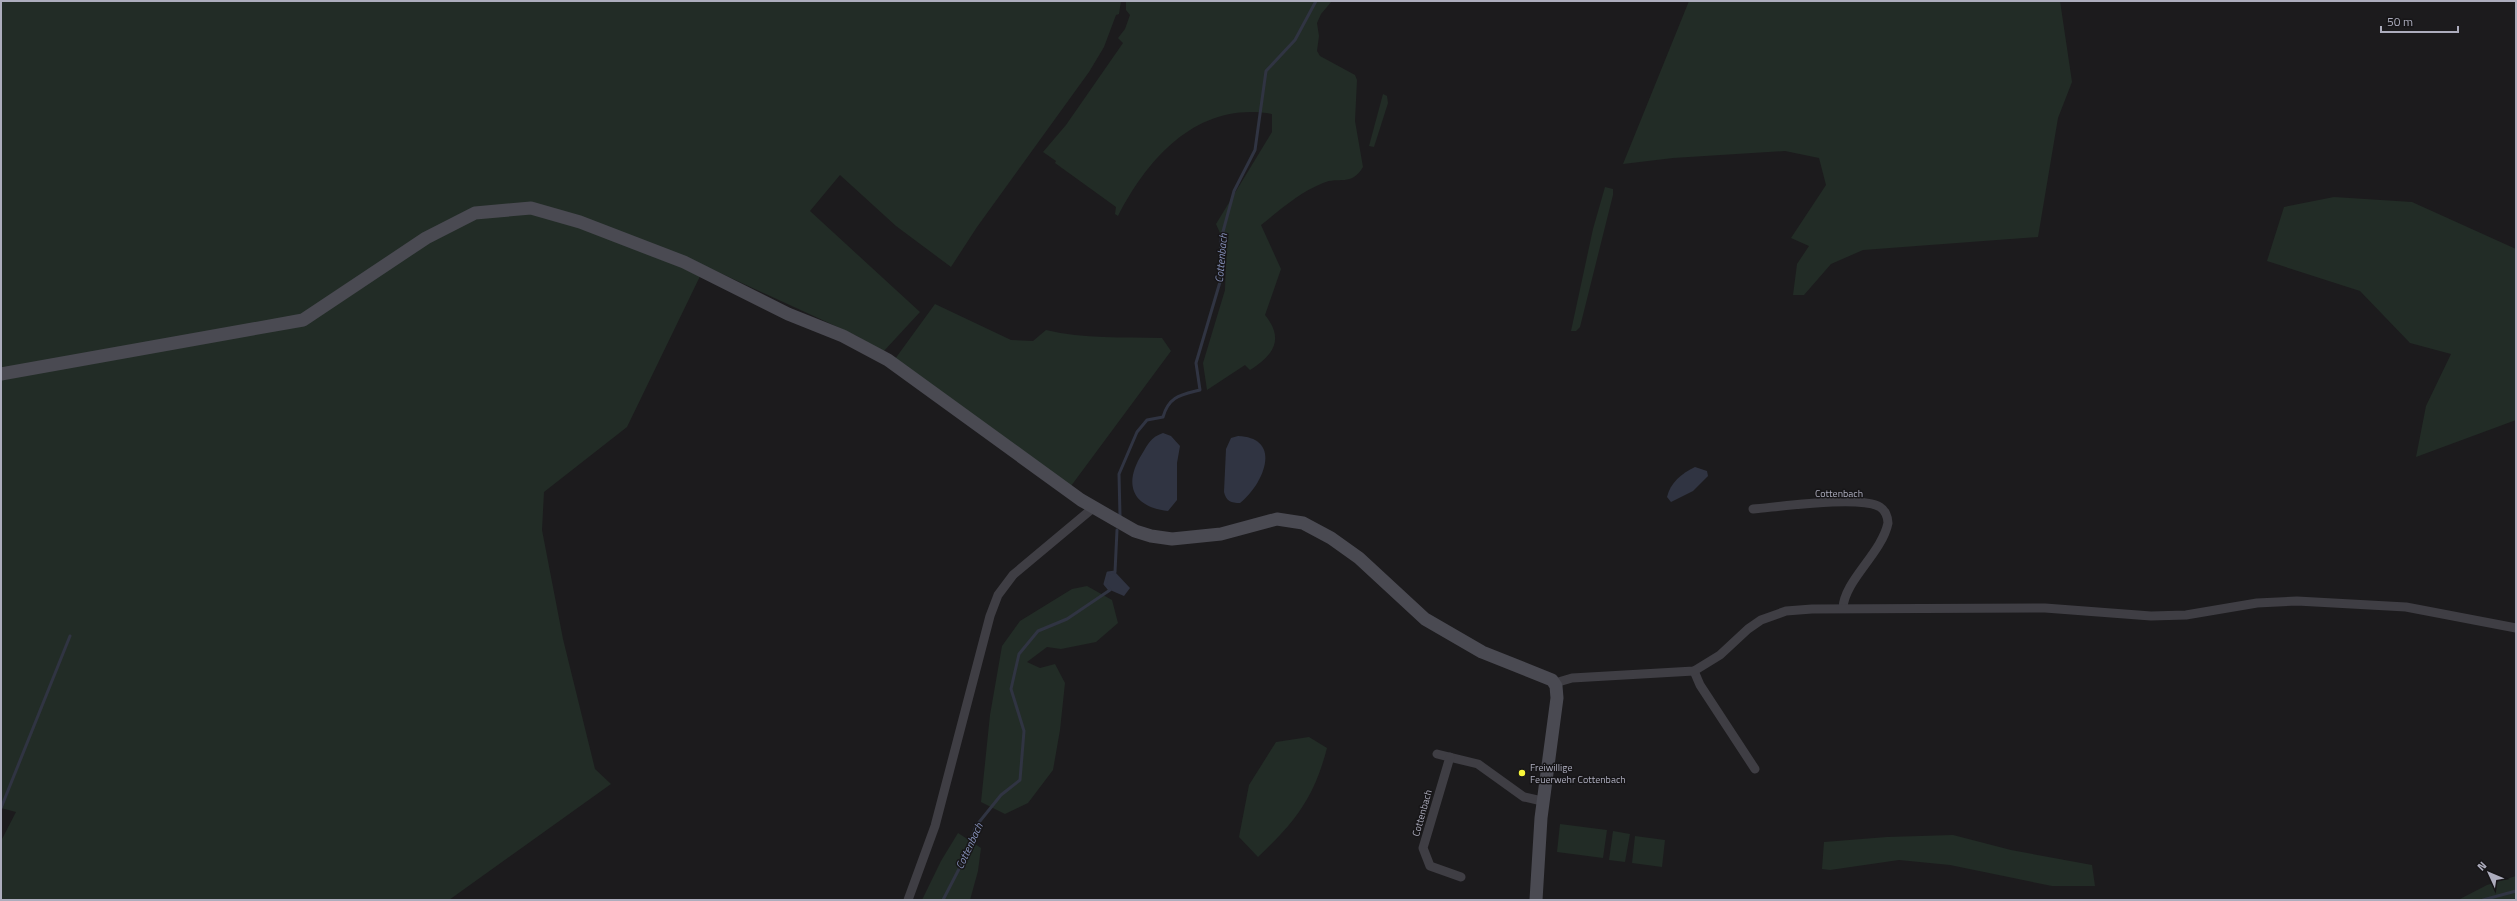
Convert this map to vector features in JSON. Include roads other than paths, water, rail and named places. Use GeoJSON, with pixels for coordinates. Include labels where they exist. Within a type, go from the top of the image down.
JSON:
{"type":"FeatureCollection","features":[{"type":"Feature","properties":{"kind":"street"},"geometry":{"type":"LineString","coordinates":[[1,374],[303,320],[426,238],[475,213],[532,208],[580,222],[684,262],[788,314],[843,336],[888,360],[1093,508],[1135,531],[1162,538],[1221,534],[1278,519],[1303,523],[1331,538],[1359,558],[1412,609],[1430,623],[1482,652],[1548,678],[1555,683],[1557,698],[1542,801],[1536,900]]}},
{"type":"Feature","properties":{"kind":"street","name":"Cottenbach"},"geometry":{"type":"LineString","coordinates":[[1753,509],[1824,502],[1872,504],[1883,510],[1888,523],[1885,534],[1847,592],[1843,608]]}},
{"type":"Feature","properties":{"kind":"street"},"geometry":{"type":"LineString","coordinates":[[908,900],[935,826],[990,616],[998,595],[1013,575],[1093,508]]}},
{"type":"Feature","properties":{"kind":"street"},"geometry":{"type":"LineString","coordinates":[[1555,683],[1572,678],[1694,671],[1720,655],[1748,628],[1769,616],[1786,611],[1843,608],[2045,608],[2158,616],[2186,615],[2257,603],[2297,601],[2406,607],[2516,628]]}},
{"type":"Feature","properties":{"kind":"street"},"geometry":{"type":"LineString","coordinates":[[1694,671],[1700,685],[1755,769]]}},
{"type":"Feature","properties":{"kind":"street"},"geometry":{"type":"LineString","coordinates":[[1437,754],[1478,764],[1524,797],[1542,801]]}},
{"type":"Feature","properties":{"kind":"street","name":"Cottenbach"},"geometry":{"type":"LineString","coordinates":[[1450,757],[1423,848],[1430,866],[1461,877]]}},
{"type":"Feature","properties":{"kind":"water"},"geometry":{"type":"Polygon","coordinates":[[[1163,433],[1171,436],[1180,446],[1177,463],[1177,500],[1168,511],[1156,509],[1146,505],[1134,492],[1132,484],[1136,465],[1144,450],[1153,439],[1163,433]]]}},
{"type":"Feature","properties":{"kind":"water"},"geometry":{"type":"Polygon","coordinates":[[[1238,436],[1252,439],[1261,445],[1265,453],[1265,464],[1256,485],[1240,503],[1234,503],[1226,498],[1224,492],[1226,449],[1231,438],[1238,436]]]}},
{"type":"Feature","properties":{"kind":"water"},"geometry":{"type":"Polygon","coordinates":[[[1695,467],[1707,471],[1708,476],[1693,491],[1671,502],[1667,497],[1671,487],[1681,475],[1695,467]]]}},
{"type":"Feature","properties":{"kind":"water"},"geometry":{"type":"Polygon","coordinates":[[[1115,572],[1130,588],[1124,596],[1110,590],[1105,584],[1108,573],[1115,572]]]}},
{"type":"Feature","properties":{"kind":"waterway","name":"Cottenbach"},"geometry":{"type":"LineString","coordinates":[[1120,516],[1119,474],[1137,432],[1147,420],[1163,417],[1172,401],[1187,393],[1200,390],[1196,363],[1220,282],[1221,239],[1234,191],[1255,150],[1266,71],[1295,40],[1316,1]]}},
{"type":"Feature","properties":{"kind":"waterway","name":"Cottenbach"},"geometry":{"type":"LineString","coordinates":[[943,900],[959,869],[976,826],[1001,795],[1020,780],[1024,731],[1011,689],[1019,654],[1038,631],[1067,619],[1110,590],[1105,584],[1108,573],[1115,572],[1117,530]]}},
{"type":"Feature","properties":{"kind":"waterway"},"geometry":{"type":"LineString","coordinates":[[1,808],[70,636]]}},
{"type":"Feature","properties":{"kind":"waterway"},"geometry":{"type":"LineString","coordinates":[[2483,900],[2516,891]]}},
{"type":"Feature","properties":{"kind":"place","name":"Freiwillige Feuerwehr Cottenbach"},"geometry":{"type":"Point","coordinates":[1522,773]}}]}
